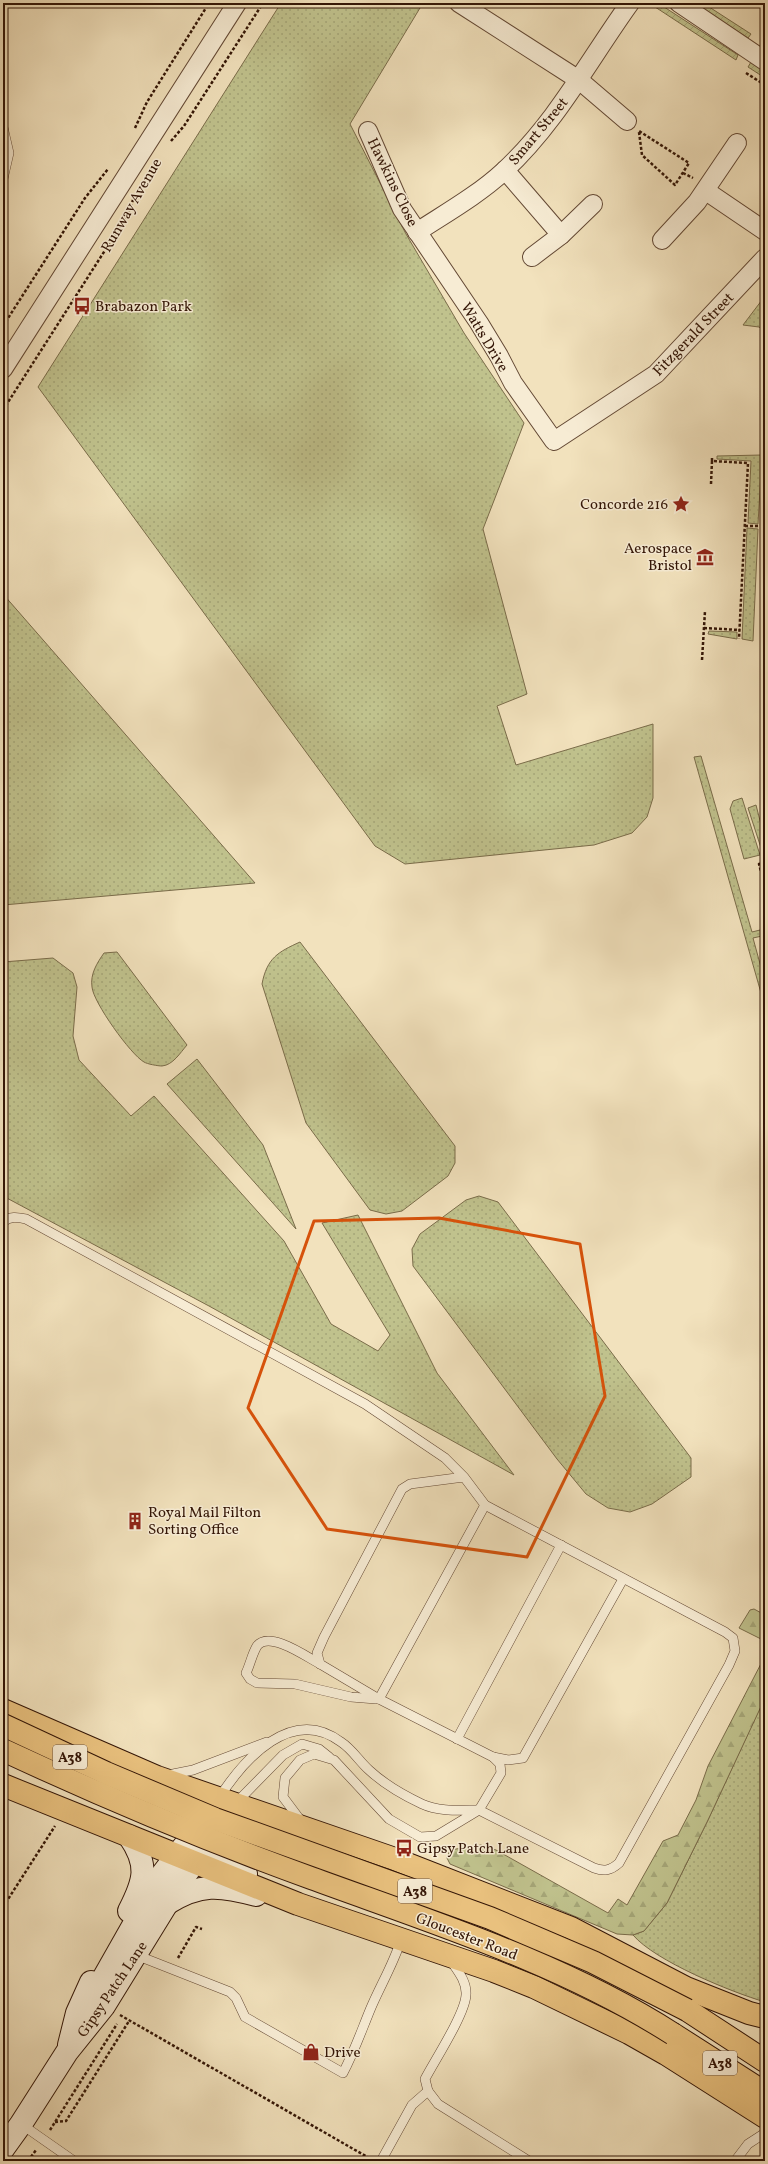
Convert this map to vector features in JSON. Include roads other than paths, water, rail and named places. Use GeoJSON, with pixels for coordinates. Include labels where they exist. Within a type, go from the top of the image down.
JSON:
{"type":"FeatureCollection","features":[{"type":"Feature","properties":{"kind":"main road"},"geometry":{"type":"LineString","coordinates":[[3,1710],[135,1777],[147,1780],[152,1788],[153,1798],[150,1807],[141,1819],[134,1823],[106,1826]]}},
{"type":"Feature","properties":{"kind":"main road","name":"A38"},"geometry":{"type":"LineString","coordinates":[[3,1725],[135,1777]]}},
{"type":"Feature","properties":{"kind":"main road","name":"Gloucester Road"},"geometry":{"type":"LineString","coordinates":[[3,1750],[128,1807],[303,1875],[481,1940],[614,1998],[765,2093]]}},
{"type":"Feature","properties":{"kind":"main road"},"geometry":{"type":"LineString","coordinates":[[135,1777],[157,1777],[214,1820]]}},
{"type":"Feature","properties":{"kind":"main road","name":"Gloucester Road"},"geometry":{"type":"LineString","coordinates":[[135,1777],[254,1833],[490,1918],[592,1962],[687,2010],[765,2061]]}},
{"type":"Feature","properties":{"kind":"main road"},"geometry":{"type":"LineString","coordinates":[[3,1785],[74,1815],[106,1826],[298,1904],[447,1955],[534,1987],[629,2033],[666,2054],[765,2117]]}},
{"type":"Feature","properties":{"kind":"main road"},"geometry":{"type":"LineString","coordinates":[[186,1859],[214,1820],[259,1813]]}},
{"type":"Feature","properties":{"kind":"main road"},"geometry":{"type":"LineString","coordinates":[[265,1890],[246,1874],[234,1861],[224,1844],[226,1832],[236,1818],[246,1814],[259,1813],[308,1830]]}},
{"type":"Feature","properties":{"kind":"main road"},"geometry":{"type":"LineString","coordinates":[[214,1820],[214,1848],[227,1863],[246,1874]]}},
{"type":"Feature","properties":{"kind":"main road","name":"A38"},"geometry":{"type":"LineString","coordinates":[[308,1830],[392,1858],[571,1928],[686,1988],[748,2013],[765,2017]]}},
{"type":"Feature","properties":{"kind":"main road"},"geometry":{"type":"LineString","coordinates":[[67,2052],[77,2013],[85,1994],[137,1896],[143,1866],[139,1851],[129,1836]]}},
{"type":"Feature","properties":{"kind":"main road","name":"Gipsy Patch Lane"},"geometry":{"type":"LineString","coordinates":[[3,2149],[21,2124],[67,2052],[104,2006],[168,1903],[186,1859]]}},
{"type":"Feature","properties":{"kind":"main road","name":"Gipsy Patch Lane"},"geometry":{"type":"LineString","coordinates":[[67,2052],[92,1999],[163,1873],[186,1859]]}},
{"type":"Feature","properties":{"kind":"main road"},"geometry":{"type":"LineString","coordinates":[[168,1903],[185,1892],[198,1889],[228,1887],[298,1904]]}},
{"type":"Feature","properties":{"kind":"street","name":"Runway Avenue"},"geometry":{"type":"LineString","coordinates":[[3,369],[237,3]]}},
{"type":"Feature","properties":{"kind":"street"},"geometry":{"type":"LineString","coordinates":[[459,3],[579,80],[633,125]]}},
{"type":"Feature","properties":{"kind":"street","name":"Smart Street"},"geometry":{"type":"LineString","coordinates":[[417,232],[488,185],[505,170],[543,128],[579,80],[630,3]]}},
{"type":"Feature","properties":{"kind":"street"},"geometry":{"type":"LineString","coordinates":[[679,3],[765,61]]}},
{"type":"Feature","properties":{"kind":"street","name":"Hawkins Close"},"geometry":{"type":"LineString","coordinates":[[368,131],[402,209],[417,232]]}},
{"type":"Feature","properties":{"kind":"street"},"geometry":{"type":"LineString","coordinates":[[662,240],[706,191],[737,143]]}},
{"type":"Feature","properties":{"kind":"street"},"geometry":{"type":"LineString","coordinates":[[505,170],[561,235]]}},
{"type":"Feature","properties":{"kind":"street"},"geometry":{"type":"LineString","coordinates":[[706,191],[765,231]]}},
{"type":"Feature","properties":{"kind":"street"},"geometry":{"type":"LineString","coordinates":[[532,257],[561,235],[593,204]]}},
{"type":"Feature","properties":{"kind":"street","name":"Watts Drive"},"geometry":{"type":"LineString","coordinates":[[417,232],[479,323],[499,356],[512,383],[554,441]]}},
{"type":"Feature","properties":{"kind":"street","name":"Fitzgerald Street"},"geometry":{"type":"LineString","coordinates":[[554,441],[656,374],[765,258]]}},
{"type":"Feature","properties":{"kind":"lane"},"geometry":{"type":"LineString","coordinates":[[3,126],[9,153],[3,179]]}},
{"type":"Feature","properties":{"kind":"lane"},"geometry":{"type":"LineString","coordinates":[[3,1222],[6,1219],[17,1217],[26,1219],[365,1404],[445,1458],[464,1478],[485,1504],[725,1632],[733,1638],[734,1651],[729,1665],[619,1863],[612,1869],[603,1871],[598,1870],[479,1810],[438,1809],[422,1804],[370,1771],[342,1742],[318,1729],[297,1728],[271,1740],[193,1770],[157,1777]]}},
{"type":"Feature","properties":{"kind":"lane"},"geometry":{"type":"LineString","coordinates":[[320,1664],[317,1653],[324,1637],[402,1489],[410,1484],[464,1478]]}},
{"type":"Feature","properties":{"kind":"lane"},"geometry":{"type":"LineString","coordinates":[[379,1699],[485,1504]]}},
{"type":"Feature","properties":{"kind":"lane"},"geometry":{"type":"LineString","coordinates":[[457,1739],[560,1545]]}},
{"type":"Feature","properties":{"kind":"lane"},"geometry":{"type":"LineString","coordinates":[[379,1699],[351,1697],[295,1684],[257,1683],[250,1679],[246,1673],[258,1646],[267,1640],[278,1642],[320,1664],[379,1699],[493,1757],[508,1760],[523,1758],[623,1578]]}},
{"type":"Feature","properties":{"kind":"lane"},"geometry":{"type":"LineString","coordinates":[[214,1820],[232,1777],[271,1740]]}},
{"type":"Feature","properties":{"kind":"lane"},"geometry":{"type":"LineString","coordinates":[[214,1820],[283,1755],[302,1744],[319,1749],[334,1760],[389,1820],[420,1837],[436,1836],[479,1810],[501,1773],[500,1764],[493,1757]]}},
{"type":"Feature","properties":{"kind":"lane"},"geometry":{"type":"LineString","coordinates":[[308,1830],[292,1811],[283,1797],[285,1778],[300,1760],[314,1754],[334,1760]]}},
{"type":"Feature","properties":{"kind":"lane"},"geometry":{"type":"LineString","coordinates":[[136,1955],[230,1992],[236,1998],[245,2017],[343,2073],[357,2047],[370,2010],[387,1976],[401,1939]]}},
{"type":"Feature","properties":{"kind":"lane"},"geometry":{"type":"LineString","coordinates":[[447,1955],[462,1977],[466,1994],[463,2008],[425,2079],[428,2091],[438,2104],[529,2161]]}},
{"type":"Feature","properties":{"kind":"lane"},"geometry":{"type":"LineString","coordinates":[[377,2161],[391,2143],[412,2105],[428,2091]]}},
{"type":"Feature","properties":{"kind":"lane"},"geometry":{"type":"LineString","coordinates":[[21,2124],[74,2161]]}},
{"type":"Feature","properties":{"kind":"lane"},"geometry":{"type":"LineString","coordinates":[[735,2161],[748,2144],[765,2133]]}},
{"type":"Feature","properties":{"kind":"place","name":"Brabazon Park"},"geometry":{"type":"Point","coordinates":[82,306]}},
{"type":"Feature","properties":{"kind":"place","name":"Concorde 216"},"geometry":{"type":"Point","coordinates":[681,504]}},
{"type":"Feature","properties":{"kind":"place","name":"Aerospace Bristol"},"geometry":{"type":"Point","coordinates":[705,557]}},
{"type":"Feature","properties":{"kind":"place","name":"Royal Mail Filton Sorting Office"},"geometry":{"type":"Point","coordinates":[135,1521]}},
{"type":"Feature","properties":{"kind":"place","name":"Gipsy Patch Lane"},"geometry":{"type":"Point","coordinates":[404,1848]}},
{"type":"Feature","properties":{"kind":"place","name":"Drive"},"geometry":{"type":"Point","coordinates":[311,2052]}}]}
